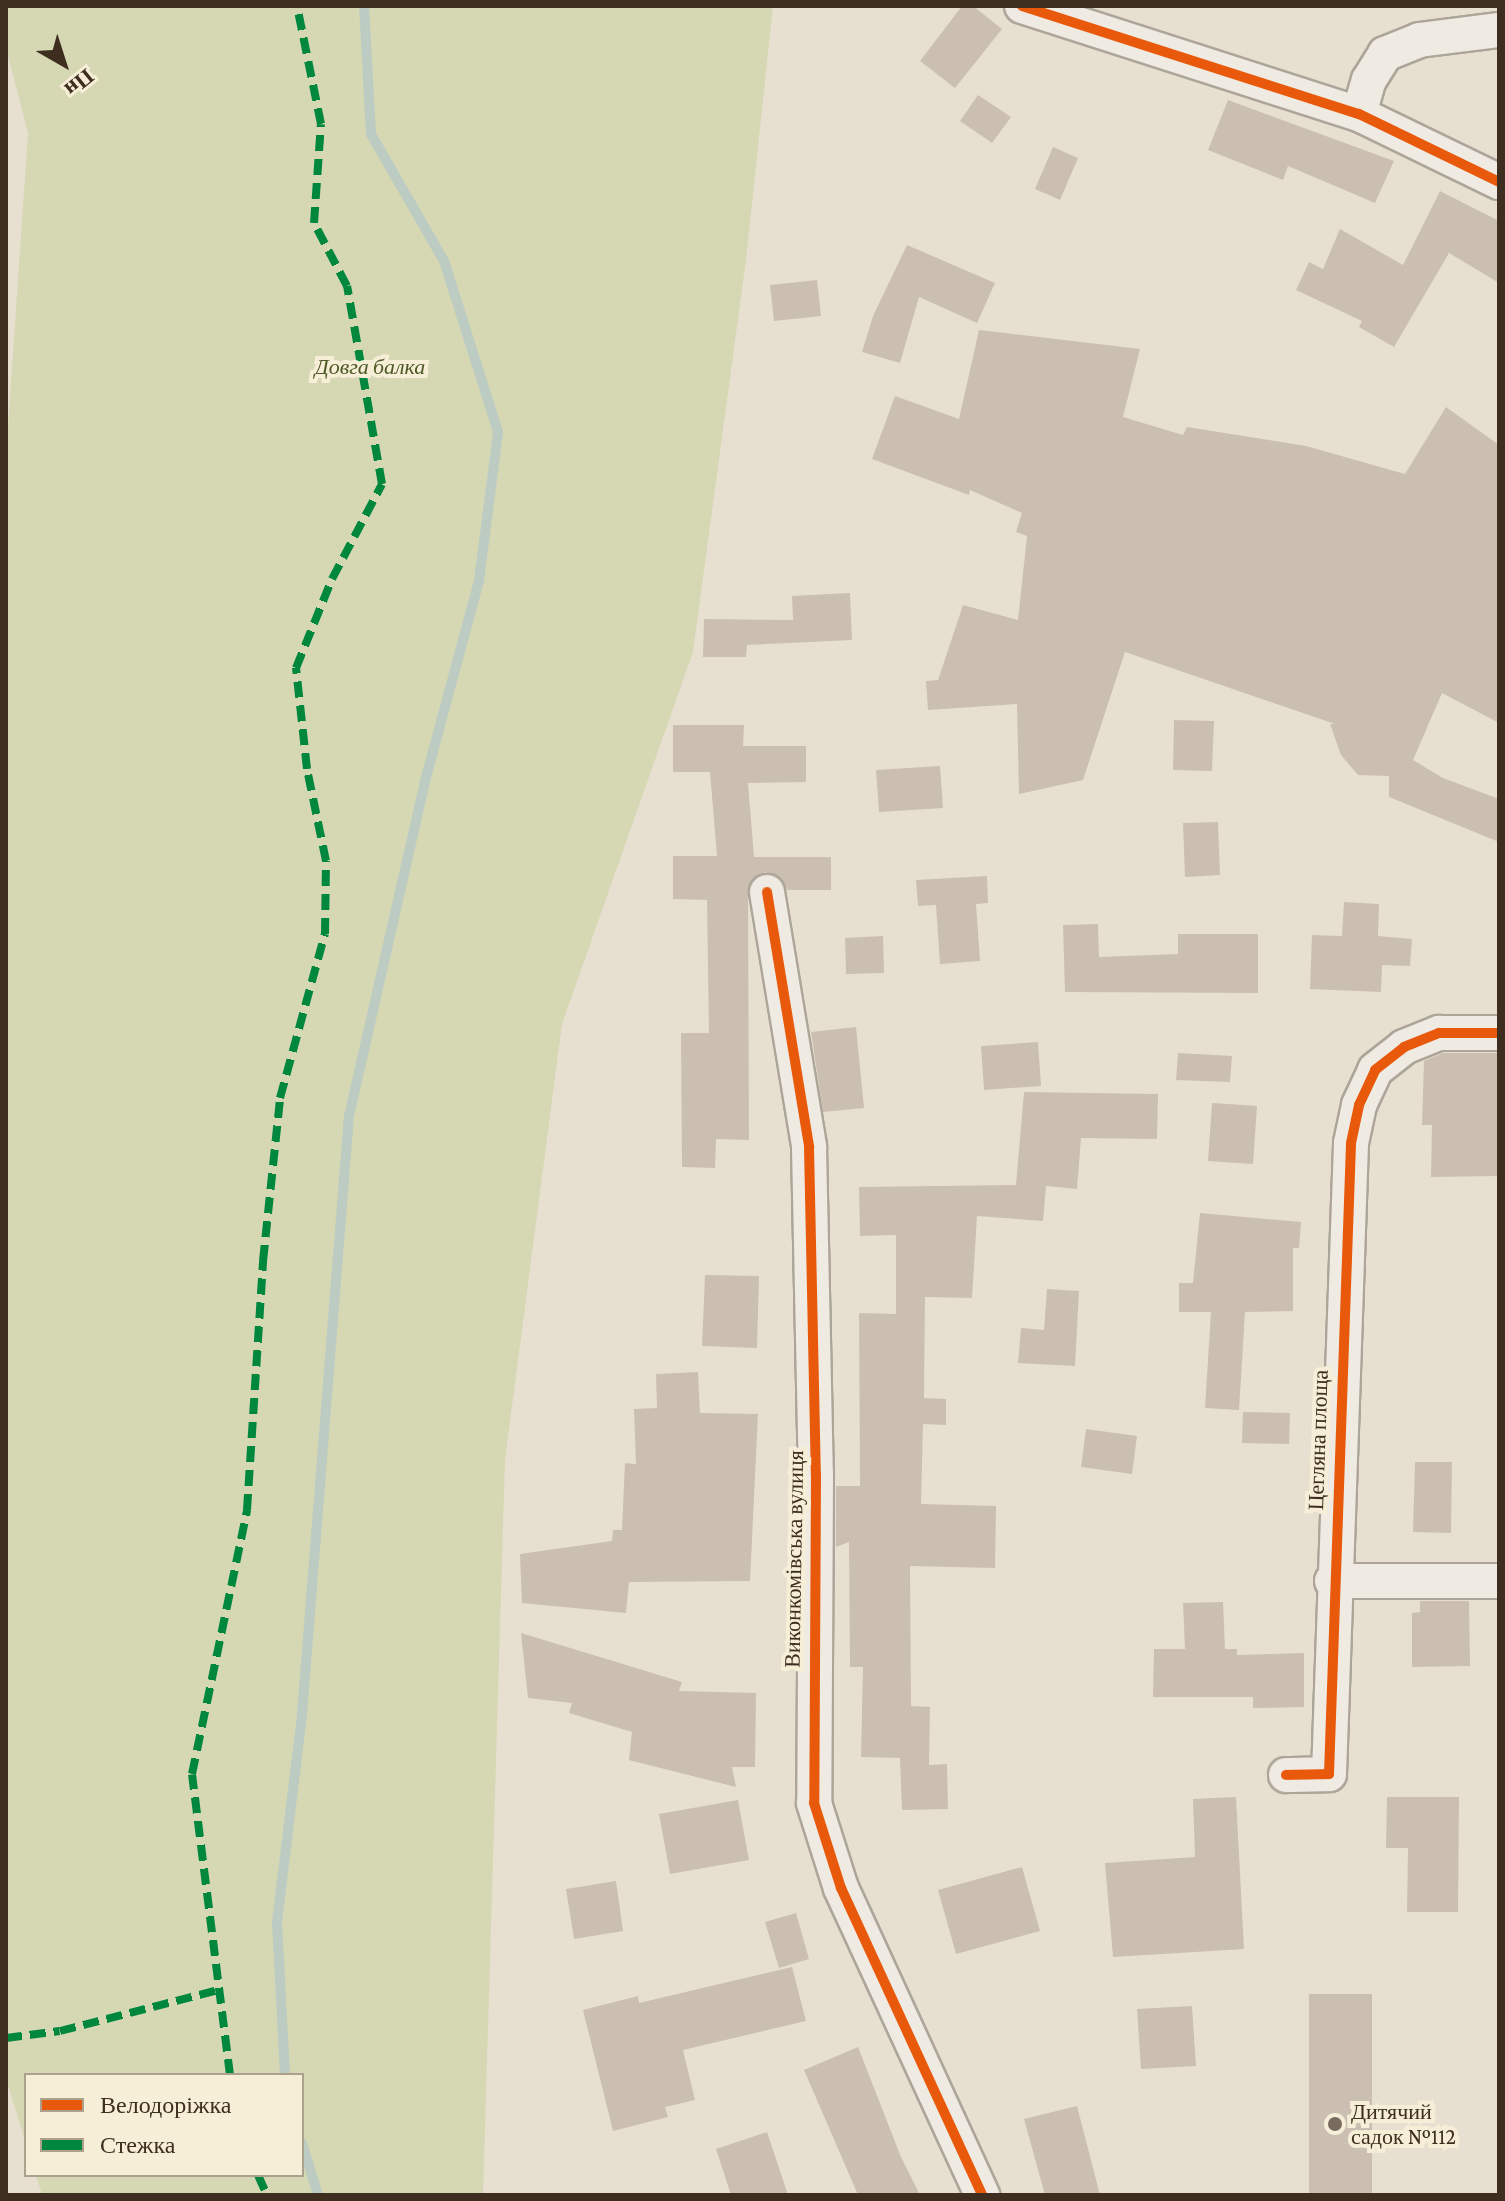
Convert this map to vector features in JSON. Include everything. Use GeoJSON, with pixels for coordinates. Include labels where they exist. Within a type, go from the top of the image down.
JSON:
{"type":"FeatureCollection","features":[{"type":"Feature","properties":{"kind":"street"},"geometry":{"type":"LineString","coordinates":[[1022,6],[1070,13],[1359,114],[1499,182]]}},
{"type":"Feature","properties":{"kind":"street"},"geometry":{"type":"LineString","coordinates":[[1359,114],[1369,80],[1385,54],[1419,40],[1499,30]]}},
{"type":"Feature","properties":{"kind":"street","name":"Виконкомівська вулиця"},"geometry":{"type":"LineString","coordinates":[[767,892],[809,1147],[816,1475],[814,1803],[841,1888],[982,2195]]}},
{"type":"Feature","properties":{"kind":"street","name":"Цегляна площа"},"geometry":{"type":"LineString","coordinates":[[1286,1775],[1329,1774],[1332,1581],[1351,1143],[1359,1105],[1375,1070],[1404,1047],[1439,1033],[1499,1033]]}},
{"type":"Feature","properties":{"kind":"street"},"geometry":{"type":"LineString","coordinates":[[1332,1581],[1499,1581]]}},
{"type":"Feature","properties":{"kind":"green space","name":"Довга балка"},"geometry":{"type":"Polygon","coordinates":[[[6,6],[773,6],[746,260],[693,652],[562,1024],[505,1460],[483,2195],[42,2195],[37,2177],[304,2177],[304,2073],[24,2073],[24,2137],[6,2079],[6,455],[28,133],[6,48],[6,6]]]}},
{"type":"Feature","properties":{"kind":"building"},"geometry":{"type":"Polygon","coordinates":[[[962,6],[973,6],[1002,29],[955,88],[920,61],[962,6]]]}},
{"type":"Feature","properties":{"kind":"building"},"geometry":{"type":"Polygon","coordinates":[[[978,95],[1011,117],[992,143],[960,121],[978,95]]]}},
{"type":"Feature","properties":{"kind":"building"},"geometry":{"type":"Polygon","coordinates":[[[1228,100],[1394,161],[1375,203],[1288,166],[1283,180],[1208,150],[1228,100]]]}},
{"type":"Feature","properties":{"kind":"building"},"geometry":{"type":"Polygon","coordinates":[[[1053,147],[1078,158],[1060,200],[1035,189],[1053,147]]]}},
{"type":"Feature","properties":{"kind":"building"},"geometry":{"type":"Polygon","coordinates":[[[1440,191],[1499,221],[1499,283],[1449,253],[1394,347],[1359,327],[1362,321],[1296,290],[1309,262],[1323,269],[1340,229],[1403,265],[1440,191]]]}},
{"type":"Feature","properties":{"kind":"building"},"geometry":{"type":"Polygon","coordinates":[[[907,245],[995,283],[977,323],[919,297],[900,363],[862,352],[873,316],[907,245]]]}},
{"type":"Feature","properties":{"kind":"building"},"geometry":{"type":"Polygon","coordinates":[[[817,280],[821,316],[774,321],[770,285],[817,280]]]}},
{"type":"Feature","properties":{"kind":"building"},"geometry":{"type":"Polygon","coordinates":[[[979,330],[1140,349],[1123,417],[1183,435],[1187,427],[1306,446],[1405,474],[1446,407],[1499,445],[1499,723],[1442,693],[1413,760],[1443,778],[1499,799],[1499,842],[1389,797],[1389,776],[1358,775],[1341,755],[1330,724],[1335,724],[1125,652],[1083,780],[1019,794],[1017,704],[928,710],[926,681],[938,680],[963,605],[1018,620],[1027,536],[1016,532],[1022,513],[970,490],[969,495],[872,459],[895,396],[959,419],[979,330]]]}},
{"type":"Feature","properties":{"kind":"building"},"geometry":{"type":"Polygon","coordinates":[[[850,593],[852,640],[747,645],[746,657],[703,657],[704,619],[793,620],[792,596],[850,593]]]}},
{"type":"Feature","properties":{"kind":"building"},"geometry":{"type":"Polygon","coordinates":[[[1174,720],[1214,721],[1212,771],[1173,770],[1174,720]]]}},
{"type":"Feature","properties":{"kind":"building"},"geometry":{"type":"Polygon","coordinates":[[[673,725],[744,725],[743,746],[806,746],[806,782],[748,783],[754,857],[831,857],[831,890],[787,890],[782,879],[765,872],[748,886],[749,1140],[716,1139],[715,1168],[682,1167],[681,1033],[709,1033],[707,900],[673,899],[673,856],[717,856],[710,772],[673,772],[673,725]]]}},
{"type":"Feature","properties":{"kind":"building"},"geometry":{"type":"Polygon","coordinates":[[[940,766],[943,808],[879,812],[876,770],[940,766]]]}},
{"type":"Feature","properties":{"kind":"building"},"geometry":{"type":"Polygon","coordinates":[[[1218,822],[1220,875],[1185,877],[1183,823],[1218,822]]]}},
{"type":"Feature","properties":{"kind":"building"},"geometry":{"type":"Polygon","coordinates":[[[987,876],[988,903],[976,904],[980,961],[940,964],[936,905],[918,906],[916,880],[987,876]]]}},
{"type":"Feature","properties":{"kind":"building"},"geometry":{"type":"Polygon","coordinates":[[[1344,902],[1379,904],[1378,936],[1412,939],[1410,966],[1382,965],[1381,992],[1310,989],[1312,935],[1342,936],[1344,902]]]}},
{"type":"Feature","properties":{"kind":"building"},"geometry":{"type":"Polygon","coordinates":[[[1098,924],[1099,957],[1178,954],[1178,934],[1258,934],[1258,993],[1065,992],[1063,925],[1098,924]]]}},
{"type":"Feature","properties":{"kind":"building"},"geometry":{"type":"Polygon","coordinates":[[[883,936],[884,973],[846,974],[845,938],[883,936]]]}},
{"type":"Feature","properties":{"kind":"building"},"geometry":{"type":"Polygon","coordinates":[[[856,1027],[864,1108],[823,1112],[811,1032],[856,1027]]]}},
{"type":"Feature","properties":{"kind":"building"},"geometry":{"type":"Polygon","coordinates":[[[1038,1042],[1041,1086],[984,1090],[981,1046],[1038,1042]]]}},
{"type":"Feature","properties":{"kind":"building"},"geometry":{"type":"Polygon","coordinates":[[[1178,1053],[1232,1056],[1230,1082],[1176,1080],[1178,1053]]]}},
{"type":"Feature","properties":{"kind":"building"},"geometry":{"type":"Polygon","coordinates":[[[1443,1053],[1499,1053],[1499,1176],[1431,1177],[1432,1125],[1422,1125],[1424,1061],[1443,1053]]]}},
{"type":"Feature","properties":{"kind":"building"},"geometry":{"type":"Polygon","coordinates":[[[1024,1092],[1158,1094],[1157,1139],[1081,1138],[1077,1189],[1046,1186],[1043,1221],[977,1216],[972,1298],[925,1297],[924,1398],[946,1399],[946,1425],[923,1424],[921,1504],[996,1506],[995,1568],[910,1566],[911,1706],[930,1707],[929,1765],[947,1764],[948,1809],[902,1810],[900,1758],[861,1757],[863,1667],[850,1667],[849,1542],[836,1547],[836,1486],[860,1486],[859,1313],[896,1314],[896,1235],[860,1236],[859,1187],[1016,1185],[1024,1092]]]}},
{"type":"Feature","properties":{"kind":"building"},"geometry":{"type":"Polygon","coordinates":[[[1212,1103],[1257,1106],[1253,1164],[1208,1161],[1212,1103]]]}},
{"type":"Feature","properties":{"kind":"building"},"geometry":{"type":"Polygon","coordinates":[[[1200,1213],[1301,1222],[1299,1248],[1293,1248],[1293,1311],[1245,1312],[1239,1410],[1205,1408],[1211,1312],[1179,1312],[1179,1283],[1193,1283],[1200,1213]]]}},
{"type":"Feature","properties":{"kind":"building"},"geometry":{"type":"Polygon","coordinates":[[[705,1275],[759,1276],[757,1348],[702,1346],[705,1275]]]}},
{"type":"Feature","properties":{"kind":"building"},"geometry":{"type":"Polygon","coordinates":[[[1047,1289],[1079,1291],[1075,1366],[1018,1363],[1021,1328],[1044,1330],[1047,1289]]]}},
{"type":"Feature","properties":{"kind":"building"},"geometry":{"type":"Polygon","coordinates":[[[698,1372],[700,1413],[758,1414],[750,1581],[629,1582],[626,1613],[522,1603],[520,1554],[612,1541],[613,1530],[622,1530],[625,1463],[636,1464],[634,1409],[657,1408],[656,1374],[698,1372]]]}},
{"type":"Feature","properties":{"kind":"building"},"geometry":{"type":"Polygon","coordinates":[[[1243,1412],[1290,1413],[1289,1444],[1242,1443],[1243,1412]]]}},
{"type":"Feature","properties":{"kind":"building"},"geometry":{"type":"Polygon","coordinates":[[[1086,1429],[1137,1436],[1132,1474],[1081,1467],[1086,1429]]]}},
{"type":"Feature","properties":{"kind":"building"},"geometry":{"type":"Polygon","coordinates":[[[1415,1462],[1452,1462],[1451,1533],[1413,1532],[1415,1462]]]}},
{"type":"Feature","properties":{"kind":"building"},"geometry":{"type":"Polygon","coordinates":[[[1420,1601],[1469,1601],[1470,1666],[1412,1667],[1412,1613],[1420,1612],[1420,1601]]]}},
{"type":"Feature","properties":{"kind":"building"},"geometry":{"type":"Polygon","coordinates":[[[1223,1602],[1225,1649],[1237,1649],[1237,1655],[1304,1653],[1304,1707],[1253,1708],[1253,1697],[1153,1697],[1154,1649],[1185,1649],[1183,1603],[1223,1602]]]}},
{"type":"Feature","properties":{"kind":"building"},"geometry":{"type":"Polygon","coordinates":[[[521,1633],[682,1682],[679,1691],[756,1693],[755,1767],[732,1767],[736,1787],[629,1760],[632,1732],[569,1713],[572,1703],[528,1698],[521,1633]]]}},
{"type":"Feature","properties":{"kind":"building"},"geometry":{"type":"Polygon","coordinates":[[[1236,1797],[1244,1949],[1113,1957],[1105,1863],[1195,1857],[1193,1799],[1236,1797]]]}},
{"type":"Feature","properties":{"kind":"building"},"geometry":{"type":"Polygon","coordinates":[[[1387,1797],[1459,1797],[1458,1912],[1407,1912],[1408,1848],[1386,1848],[1387,1797]]]}},
{"type":"Feature","properties":{"kind":"building"},"geometry":{"type":"Polygon","coordinates":[[[738,1800],[749,1860],[670,1874],[659,1814],[738,1800]]]}},
{"type":"Feature","properties":{"kind":"building"},"geometry":{"type":"Polygon","coordinates":[[[1022,1867],[1040,1931],[956,1954],[938,1890],[1022,1867]]]}},
{"type":"Feature","properties":{"kind":"building"},"geometry":{"type":"Polygon","coordinates":[[[616,1881],[623,1931],[574,1939],[566,1889],[616,1881]]]}},
{"type":"Feature","properties":{"kind":"building"},"geometry":{"type":"Polygon","coordinates":[[[796,1913],[809,1959],[779,1968],[765,1922],[796,1913]]]}},
{"type":"Feature","properties":{"kind":"building"},"geometry":{"type":"Polygon","coordinates":[[[792,1967],[806,2021],[683,2050],[695,2100],[665,2107],[668,2117],[613,2131],[583,2010],[638,1996],[639,2003],[792,1967]]]}},
{"type":"Feature","properties":{"kind":"building"},"geometry":{"type":"Polygon","coordinates":[[[1309,1994],[1372,1994],[1372,2195],[1309,2195],[1309,1994]]]}},
{"type":"Feature","properties":{"kind":"building"},"geometry":{"type":"Polygon","coordinates":[[[1192,2006],[1196,2066],[1141,2069],[1137,2009],[1192,2006]]]}},
{"type":"Feature","properties":{"kind":"building"},"geometry":{"type":"Polygon","coordinates":[[[858,2047],[901,2157],[920,2195],[858,2195],[804,2070],[858,2047]]]}},
{"type":"Feature","properties":{"kind":"building"},"geometry":{"type":"Polygon","coordinates":[[[1077,2106],[1100,2195],[1045,2195],[1024,2119],[1077,2106]]]}},
{"type":"Feature","properties":{"kind":"building"},"geometry":{"type":"Polygon","coordinates":[[[767,2132],[788,2195],[731,2195],[716,2149],[767,2132]]]}},
{"type":"Feature","properties":{"kind":"waterway"},"geometry":{"type":"LineString","coordinates":[[285,2073],[277,1922],[302,1714],[349,1116],[425,781],[479,581],[498,432],[444,261],[371,134],[364,6]]}},
{"type":"Feature","properties":{"kind":"waterway"},"geometry":{"type":"LineString","coordinates":[[304,2150],[318,2195]]}},
{"type":"Feature","properties":{"kind":"marked path"},"geometry":{"type":"LineString","coordinates":[[230,2073],[192,1774],[247,1510],[263,1261],[280,1098],[325,934],[326,861],[307,769],[296,668],[332,579],[382,484],[347,286],[314,223],[321,124],[297,6]]}},
{"type":"Feature","properties":{"kind":"marked path"},"geometry":{"type":"LineString","coordinates":[[6,2038],[60,2031],[219,1990]]}},
{"type":"Feature","properties":{"kind":"marked path"},"geometry":{"type":"LineString","coordinates":[[259,2177],[267,2195]]}},
{"type":"Feature","properties":{"kind":"cycle path"},"geometry":{"type":"LineString","coordinates":[[1022,6],[1359,114],[1499,182]]}},
{"type":"Feature","properties":{"kind":"cycle path"},"geometry":{"type":"LineString","coordinates":[[767,892],[809,1147],[816,1475],[814,1803],[841,1888],[982,2195]]}},
{"type":"Feature","properties":{"kind":"cycle path"},"geometry":{"type":"LineString","coordinates":[[1286,1775],[1329,1774],[1351,1143],[1359,1105],[1375,1070],[1404,1047],[1439,1033],[1499,1033]]}},
{"type":"Feature","properties":{"kind":"place","name":"Дитячий садок №112"},"geometry":{"type":"Point","coordinates":[1335,2124]}}]}
